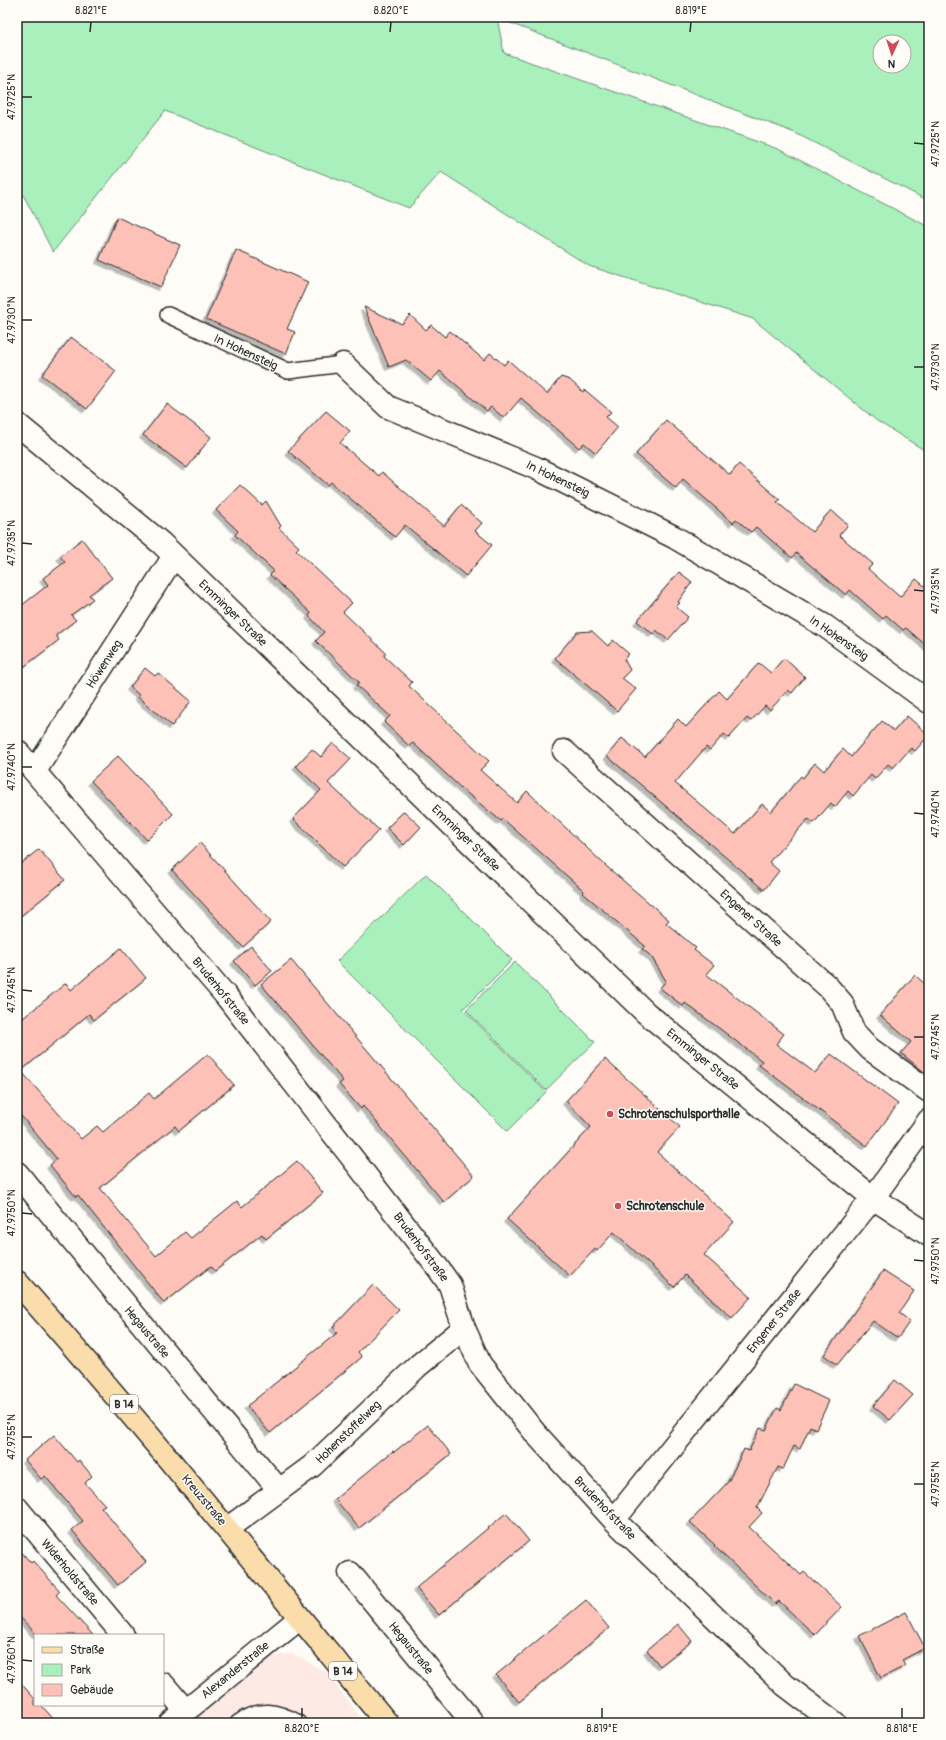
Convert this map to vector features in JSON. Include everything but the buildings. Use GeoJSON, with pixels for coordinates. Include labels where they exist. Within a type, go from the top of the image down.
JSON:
{"type":"FeatureCollection","features":[{"type":"Feature","properties":{"kind":"main road","name":"Kreuzstraße"},"geometry":{"type":"LineString","coordinates":[[17,1282],[92,1367],[228,1528],[387,1723]]}},
{"type":"Feature","properties":{"kind":"street","name":"In Hohensteig"},"geometry":{"type":"LineString","coordinates":[[343,364],[388,407],[536,468],[674,537],[825,626],[929,702]]}},
{"type":"Feature","properties":{"kind":"street","name":"Emminger Straße"},"geometry":{"type":"LineString","coordinates":[[17,424],[162,543],[646,1013],[873,1198],[929,1235]]}},
{"type":"Feature","properties":{"kind":"street","name":"Höwenweg"},"geometry":{"type":"LineString","coordinates":[[35,771],[174,556]]}},
{"type":"Feature","properties":{"kind":"street","name":"Bruderhofstraße"},"geometry":{"type":"LineString","coordinates":[[17,751],[226,996],[438,1268],[450,1285],[464,1328],[480,1364],[536,1434],[614,1520],[785,1685],[835,1723]]}},
{"type":"Feature","properties":{"kind":"street","name":"Engener Straße"},"geometry":{"type":"LineString","coordinates":[[564,751],[827,986],[842,1003],[854,1032],[870,1049],[929,1091]]}},
{"type":"Feature","properties":{"kind":"street","name":"Engener Straße"},"geometry":{"type":"LineString","coordinates":[[614,1520],[873,1198],[929,1120]]}},
{"type":"Feature","properties":{"kind":"street","name":"Hegaustraße"},"geometry":{"type":"LineString","coordinates":[[17,1173],[279,1490]]}},
{"type":"Feature","properties":{"kind":"street","name":"Hohenstoffelweg"},"geometry":{"type":"LineString","coordinates":[[228,1528],[312,1466],[419,1365],[464,1328]]}},
{"type":"Feature","properties":{"kind":"street","name":"Widerholdstraße"},"geometry":{"type":"LineString","coordinates":[[17,1508],[122,1634]]}},
{"type":"Feature","properties":{"kind":"street","name":"Hegaustraße"},"geometry":{"type":"LineString","coordinates":[[350,1573],[473,1723]]}},
{"type":"Feature","properties":{"kind":"street","name":"Alexanderstraße"},"geometry":{"type":"LineString","coordinates":[[178,1716],[300,1618]]}},
{"type":"Feature","properties":{"kind":"street"},"geometry":{"type":"LineString","coordinates":[[164,1686],[178,1716]]}},
{"type":"Feature","properties":{"kind":"lane","name":"In Hohensteig"},"geometry":{"type":"LineString","coordinates":[[168,315],[288,371],[343,364]]}},
{"type":"Feature","properties":{"kind":"lane"},"geometry":{"type":"LineString","coordinates":[[238,1723],[262,1712],[282,1714],[299,1723]]}},
{"type":"Feature","properties":{"kind":"shaded area"},"geometry":{"type":"Polygon","coordinates":[[[292,1653],[326,1672],[365,1723],[187,1723],[257,1660],[292,1653]]]}},
{"type":"Feature","properties":{"kind":"green space"},"geometry":{"type":"Polygon","coordinates":[[[17,17],[929,17],[929,201],[795,133],[497,18],[504,53],[778,149],[929,227],[929,453],[877,421],[753,319],[589,266],[441,172],[409,208],[165,111],[53,252],[17,183],[17,17]]]}},
{"type":"Feature","properties":{"kind":"green space"},"geometry":{"type":"Polygon","coordinates":[[[426,874],[512,960],[463,1009],[546,1092],[507,1131],[337,961],[426,874]]]}},
{"type":"Feature","properties":{"kind":"green space"},"geometry":{"type":"Polygon","coordinates":[[[515,962],[595,1042],[546,1090],[466,1010],[515,962]]]}},
{"type":"Feature","properties":{"kind":"place","name":"Schrotenschulsporthalle"},"geometry":{"type":"Point","coordinates":[610,1114]}},
{"type":"Feature","properties":{"kind":"place","name":"Schrotenschule"},"geometry":{"type":"Point","coordinates":[618,1206]}}]}
